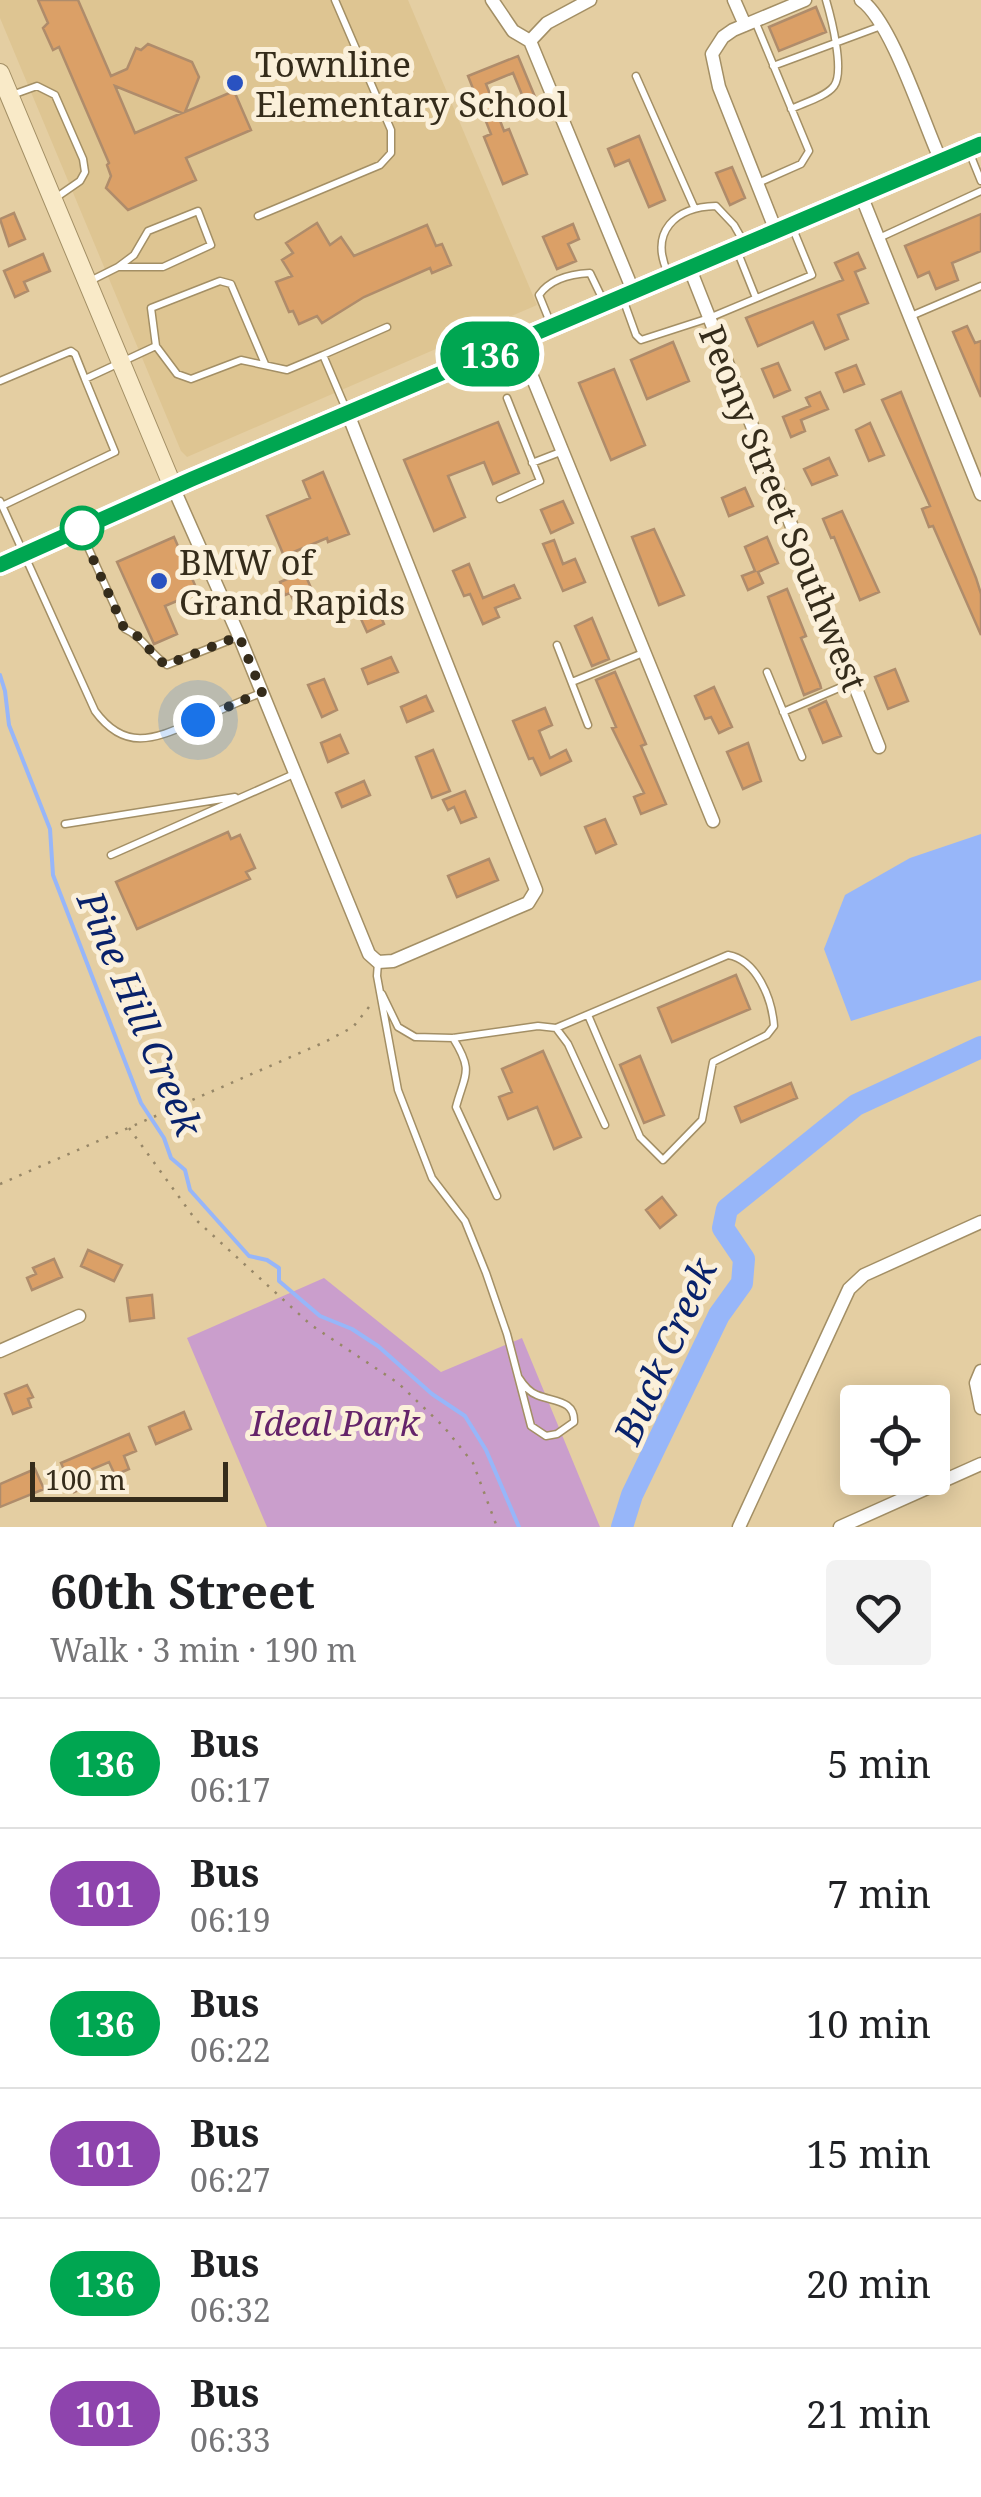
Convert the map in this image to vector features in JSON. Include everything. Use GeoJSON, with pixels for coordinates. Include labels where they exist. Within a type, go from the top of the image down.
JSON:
{"type":"FeatureCollection","features":[{"type":"Feature","properties":{"kind":"main road"},"geometry":{"type":"LineString","coordinates":[[0,73],[173,487]]}},
{"type":"Feature","properties":{"kind":"main road"},"geometry":{"type":"LineString","coordinates":[[0,565],[173,487],[974,147]]}},
{"type":"Feature","properties":{"kind":"street"},"geometry":{"type":"LineString","coordinates":[[492,0],[513,31],[530,41],[621,299]]}},
{"type":"Feature","properties":{"kind":"street"},"geometry":{"type":"LineString","coordinates":[[530,41],[546,24],[590,0]]}},
{"type":"Feature","properties":{"kind":"street"},"geometry":{"type":"LineString","coordinates":[[734,0],[750,23]]}},
{"type":"Feature","properties":{"kind":"street"},"geometry":{"type":"LineString","coordinates":[[784,228],[757,183],[713,66],[712,54],[723,38],[805,0]]}},
{"type":"Feature","properties":{"kind":"street"},"geometry":{"type":"LineString","coordinates":[[862,0],[874,10],[882,26],[941,161]]}},
{"type":"Feature","properties":{"kind":"street"},"geometry":{"type":"LineString","coordinates":[[860,195],[981,494]]}},
{"type":"Feature","properties":{"kind":"street","name":"Peony Street Southwest"},"geometry":{"type":"LineString","coordinates":[[680,273],[709,318],[879,746]]}},
{"type":"Feature","properties":{"kind":"street"},"geometry":{"type":"LineString","coordinates":[[518,342],[713,821]]}},
{"type":"Feature","properties":{"kind":"street"},"geometry":{"type":"LineString","coordinates":[[173,487],[374,958],[393,961],[528,904],[534,896],[534,882],[348,414]]}},
{"type":"Feature","properties":{"kind":"street"},"geometry":{"type":"LineString","coordinates":[[739,1527],[848,1290],[864,1275],[980,1226]]}},
{"type":"Feature","properties":{"kind":"street"},"geometry":{"type":"LineString","coordinates":[[0,1351],[79,1316]]}},
{"type":"Feature","properties":{"kind":"street"},"geometry":{"type":"LineString","coordinates":[[981,1371],[976,1383],[981,1408]]}},
{"type":"Feature","properties":{"kind":"street"},"geometry":{"type":"LineString","coordinates":[[840,1527],[981,1464]]}},
{"type":"Feature","properties":{"kind":"lane"},"geometry":{"type":"LineString","coordinates":[[258,216],[380,166],[391,153],[390,130],[335,0]]}},
{"type":"Feature","properties":{"kind":"lane"},"geometry":{"type":"LineString","coordinates":[[791,109],[834,86],[837,79],[826,0]]}},
{"type":"Feature","properties":{"kind":"lane"},"geometry":{"type":"LineString","coordinates":[[750,23],[774,66],[809,151],[795,167],[757,183]]}},
{"type":"Feature","properties":{"kind":"lane"},"geometry":{"type":"LineString","coordinates":[[774,66],[882,26]]}},
{"type":"Feature","properties":{"kind":"lane"},"geometry":{"type":"LineString","coordinates":[[636,76],[694,207]]}},
{"type":"Feature","properties":{"kind":"lane"},"geometry":{"type":"LineString","coordinates":[[10,96],[37,86],[55,95],[82,160],[84,172],[80,181],[53,200]]}},
{"type":"Feature","properties":{"kind":"lane"},"geometry":{"type":"LineString","coordinates":[[974,147],[981,181]]}},
{"type":"Feature","properties":{"kind":"lane"},"geometry":{"type":"LineString","coordinates":[[878,238],[981,191]]}},
{"type":"Feature","properties":{"kind":"lane"},"geometry":{"type":"LineString","coordinates":[[680,273],[660,257],[662,240],[674,218],[694,207],[716,206],[734,225],[756,298]]}},
{"type":"Feature","properties":{"kind":"lane"},"geometry":{"type":"LineString","coordinates":[[87,283],[134,255],[148,231],[198,211],[211,244],[163,267],[118,268]]}},
{"type":"Feature","properties":{"kind":"lane"},"geometry":{"type":"LineString","coordinates":[[552,328],[539,294],[546,285],[575,274],[590,273],[621,299],[641,340],[709,318],[812,275],[784,228]]}},
{"type":"Feature","properties":{"kind":"lane"},"geometry":{"type":"LineString","coordinates":[[265,364],[231,284],[220,280],[151,308],[156,346],[177,374],[192,380],[240,360],[287,370],[386,327]]}},
{"type":"Feature","properties":{"kind":"lane"},"geometry":{"type":"LineString","coordinates":[[910,317],[981,286]]}},
{"type":"Feature","properties":{"kind":"lane"},"geometry":{"type":"LineString","coordinates":[[86,379],[156,346]]}},
{"type":"Feature","properties":{"kind":"lane"},"geometry":{"type":"LineString","coordinates":[[0,381],[71,351],[115,452],[2,503],[95,711],[113,730],[125,736],[152,739],[262,692]]}},
{"type":"Feature","properties":{"kind":"lane"},"geometry":{"type":"LineString","coordinates":[[323,354],[348,414]]}},
{"type":"Feature","properties":{"kind":"lane"},"geometry":{"type":"LineString","coordinates":[[500,499],[540,482],[507,398]]}},
{"type":"Feature","properties":{"kind":"lane"},"geometry":{"type":"LineString","coordinates":[[532,463],[563,451]]}},
{"type":"Feature","properties":{"kind":"lane"},"geometry":{"type":"LineString","coordinates":[[80,530],[124,628],[139,635],[153,656],[166,665],[239,636]]}},
{"type":"Feature","properties":{"kind":"lane"},"geometry":{"type":"LineString","coordinates":[[557,646],[588,724]]}},
{"type":"Feature","properties":{"kind":"lane"},"geometry":{"type":"LineString","coordinates":[[572,682],[644,652]]}},
{"type":"Feature","properties":{"kind":"lane"},"geometry":{"type":"LineString","coordinates":[[767,672],[802,757]]}},
{"type":"Feature","properties":{"kind":"lane"},"geometry":{"type":"LineString","coordinates":[[783,712],[853,682]]}},
{"type":"Feature","properties":{"kind":"lane"},"geometry":{"type":"LineString","coordinates":[[110,856],[295,774]]}},
{"type":"Feature","properties":{"kind":"lane"},"geometry":{"type":"LineString","coordinates":[[65,824],[246,795]]}},
{"type":"Feature","properties":{"kind":"lane"},"geometry":{"type":"LineString","coordinates":[[382,994],[402,1032],[415,1037],[454,1038],[538,1026],[556,1028],[728,954],[751,966],[774,1026],[767,1035],[713,1062],[702,1120],[663,1160],[640,1137],[588,1015]]}},
{"type":"Feature","properties":{"kind":"lane"},"geometry":{"type":"LineString","coordinates":[[374,958],[388,1052],[404,1109],[432,1178],[470,1232],[494,1291],[526,1414],[535,1431],[552,1435],[574,1422],[574,1411],[568,1405],[531,1392],[519,1378]]}},
{"type":"Feature","properties":{"kind":"lane"},"geometry":{"type":"LineString","coordinates":[[556,1028],[568,1044],[604,1125]]}},
{"type":"Feature","properties":{"kind":"lane"},"geometry":{"type":"LineString","coordinates":[[454,1038],[468,1071],[456,1107],[497,1196]]}},
{"type":"Feature","properties":{"kind":"path"},"geometry":{"type":"LineString","coordinates":[[0,1184],[325,1042],[353,1027],[382,994]]}},
{"type":"Feature","properties":{"kind":"path"},"geometry":{"type":"LineString","coordinates":[[129,1128],[195,1219],[310,1325],[398,1383],[444,1427],[473,1464],[497,1527]]}},
{"type":"Feature","properties":{"kind":"shaded area"},"geometry":{"type":"Polygon","coordinates":[[[0,0],[408,0],[537,305],[187,457],[181,451],[0,18],[0,0]]]}},
{"type":"Feature","properties":{"kind":"green space","name":"Ideal Park"},"geometry":{"type":"Polygon","coordinates":[[[324,1278],[441,1372],[522,1338],[600,1527],[267,1527],[187,1338],[324,1278]]]}},
{"type":"Feature","properties":{"kind":"water"},"geometry":{"type":"Polygon","coordinates":[[[981,834],[981,980],[851,1021],[824,949],[845,895],[910,858],[981,834]]]}},
{"type":"Feature","properties":{"kind":"building","name":"Townline Elementary School"},"geometry":{"type":"Polygon","coordinates":[[[38,0],[78,0],[111,76],[127,69],[136,48],[141,50],[148,44],[192,62],[199,77],[185,112],[234,91],[251,130],[186,158],[196,180],[128,210],[106,188],[111,176],[109,163],[59,47],[53,50],[43,28],[48,23],[38,0]],[[115,86],[135,133],[182,113],[115,86]]]}},
{"type":"Feature","properties":{"kind":"building"},"geometry":{"type":"Polygon","coordinates":[[[816,7],[826,32],[779,51],[769,27],[816,7]]]}},
{"type":"Feature","properties":{"kind":"building"},"geometry":{"type":"Polygon","coordinates":[[[518,56],[535,97],[525,102],[513,73],[486,84],[504,131],[509,129],[527,174],[503,184],[484,137],[491,134],[468,76],[518,56]]]}},
{"type":"Feature","properties":{"kind":"building"},"geometry":{"type":"Polygon","coordinates":[[[639,136],[665,200],[649,207],[629,160],[615,166],[608,149],[639,136]]]}},
{"type":"Feature","properties":{"kind":"building"},"geometry":{"type":"Polygon","coordinates":[[[732,167],[745,198],[730,205],[716,173],[732,167]]]}},
{"type":"Feature","properties":{"kind":"building"},"geometry":{"type":"Polygon","coordinates":[[[14,213],[25,239],[9,246],[0,219],[14,213]]]}},
{"type":"Feature","properties":{"kind":"building"},"geometry":{"type":"Polygon","coordinates":[[[981,214],[981,251],[952,263],[958,280],[936,289],[929,272],[918,277],[905,246],[981,214]]]}},
{"type":"Feature","properties":{"kind":"building"},"geometry":{"type":"Polygon","coordinates":[[[317,223],[330,245],[341,237],[354,256],[427,225],[436,246],[442,244],[451,265],[432,273],[430,268],[364,297],[322,323],[317,316],[299,324],[293,311],[289,312],[276,282],[292,276],[282,260],[293,253],[286,243],[317,223]]]}},
{"type":"Feature","properties":{"kind":"building"},"geometry":{"type":"Polygon","coordinates":[[[573,224],[579,239],[568,244],[576,261],[557,269],[543,237],[573,224]]]}},
{"type":"Feature","properties":{"kind":"building"},"geometry":{"type":"Polygon","coordinates":[[[858,253],[865,268],[855,272],[868,303],[838,315],[848,339],[825,349],[813,322],[758,346],[746,318],[843,280],[835,263],[858,253]]]}},
{"type":"Feature","properties":{"kind":"building"},"geometry":{"type":"Polygon","coordinates":[[[43,254],[50,271],[24,282],[28,291],[15,297],[4,271],[43,254]]]}},
{"type":"Feature","properties":{"kind":"building"},"geometry":{"type":"Polygon","coordinates":[[[967,326],[975,343],[981,341],[981,397],[953,332],[967,326]]]}},
{"type":"Feature","properties":{"kind":"building"},"geometry":{"type":"Polygon","coordinates":[[[673,342],[689,381],[647,399],[631,360],[673,342]]]}},
{"type":"Feature","properties":{"kind":"building"},"geometry":{"type":"Polygon","coordinates":[[[778,363],[790,390],[774,397],[762,369],[778,363]]]}},
{"type":"Feature","properties":{"kind":"building"},"geometry":{"type":"Polygon","coordinates":[[[856,365],[864,384],[844,392],[836,373],[856,365]]]}},
{"type":"Feature","properties":{"kind":"building"},"geometry":{"type":"Polygon","coordinates":[[[614,369],[645,445],[611,460],[579,383],[614,369]]]}},
{"type":"Feature","properties":{"kind":"building"},"geometry":{"type":"Polygon","coordinates":[[[820,392],[828,409],[801,420],[805,431],[791,437],[783,417],[810,406],[806,398],[820,392]]]}},
{"type":"Feature","properties":{"kind":"building"},"geometry":{"type":"Polygon","coordinates":[[[901,392],[976,578],[981,594],[981,635],[933,526],[929,527],[922,509],[930,506],[882,400],[901,392]]]}},
{"type":"Feature","properties":{"kind":"building"},"geometry":{"type":"Polygon","coordinates":[[[498,422],[519,473],[493,484],[484,462],[448,476],[465,517],[434,531],[404,460],[498,422]]]}},
{"type":"Feature","properties":{"kind":"building"},"geometry":{"type":"Polygon","coordinates":[[[870,423],[884,455],[869,461],[856,430],[870,423]]]}},
{"type":"Feature","properties":{"kind":"building"},"geometry":{"type":"Polygon","coordinates":[[[829,458],[837,475],[812,485],[804,469],[829,458]]]}},
{"type":"Feature","properties":{"kind":"building"},"geometry":{"type":"Polygon","coordinates":[[[323,472],[349,534],[328,542],[327,538],[284,556],[267,516],[310,498],[303,481],[323,472]]]}},
{"type":"Feature","properties":{"kind":"building"},"geometry":{"type":"Polygon","coordinates":[[[745,488],[753,506],[729,516],[722,498],[745,488]]]}},
{"type":"Feature","properties":{"kind":"building"},"geometry":{"type":"Polygon","coordinates":[[[563,501],[573,523],[551,533],[541,510],[563,501]]]}},
{"type":"Feature","properties":{"kind":"building"},"geometry":{"type":"Polygon","coordinates":[[[842,511],[879,592],[860,600],[823,519],[842,511]]]}},
{"type":"Feature","properties":{"kind":"building"},"geometry":{"type":"Polygon","coordinates":[[[654,529],[684,595],[659,605],[632,537],[654,529]]]}},
{"type":"Feature","properties":{"kind":"building"},"geometry":{"type":"Polygon","coordinates":[[[174,537],[198,592],[165,606],[177,634],[154,644],[117,562],[174,537]]]}},
{"type":"Feature","properties":{"kind":"building"},"geometry":{"type":"Polygon","coordinates":[[[767,537],[778,563],[758,572],[763,583],[748,590],[742,576],[755,571],[745,547],[767,537]]]}},
{"type":"Feature","properties":{"kind":"building"},"geometry":{"type":"Polygon","coordinates":[[[554,540],[563,564],[575,559],[585,582],[563,591],[543,544],[554,540]]]}},
{"type":"Feature","properties":{"kind":"building"},"geometry":{"type":"Polygon","coordinates":[[[469,564],[483,598],[514,585],[520,598],[495,608],[499,617],[483,624],[470,594],[464,596],[453,571],[469,564]]]}},
{"type":"Feature","properties":{"kind":"building"},"geometry":{"type":"Polygon","coordinates":[[[304,572],[319,606],[300,615],[280,582],[304,572]]]}},
{"type":"Feature","properties":{"kind":"building"},"geometry":{"type":"Polygon","coordinates":[[[787,589],[821,688],[804,695],[768,597],[787,589]]]}},
{"type":"Feature","properties":{"kind":"building"},"geometry":{"type":"Polygon","coordinates":[[[364,593],[370,608],[376,606],[384,624],[367,632],[356,608],[351,610],[347,600],[364,593]]]}},
{"type":"Feature","properties":{"kind":"building"},"geometry":{"type":"Polygon","coordinates":[[[592,618],[609,659],[592,666],[575,626],[592,618]]]}},
{"type":"Feature","properties":{"kind":"building"},"geometry":{"type":"Polygon","coordinates":[[[391,657],[398,672],[368,684],[362,669],[391,657]]]}},
{"type":"Feature","properties":{"kind":"building"},"geometry":{"type":"Polygon","coordinates":[[[895,669],[908,701],[888,709],[875,677],[895,669]]]}},
{"type":"Feature","properties":{"kind":"building"},"geometry":{"type":"Polygon","coordinates":[[[615,672],[666,804],[641,814],[634,797],[644,793],[612,728],[616,727],[596,680],[615,672]]]}},
{"type":"Feature","properties":{"kind":"building"},"geometry":{"type":"Polygon","coordinates":[[[324,679],[337,710],[322,717],[308,685],[324,679]]]}},
{"type":"Feature","properties":{"kind":"building"},"geometry":{"type":"Polygon","coordinates":[[[714,687],[732,727],[719,733],[711,717],[705,719],[695,696],[714,687]]]}},
{"type":"Feature","properties":{"kind":"building"},"geometry":{"type":"Polygon","coordinates":[[[426,696],[433,711],[407,722],[401,707],[426,696]]]}},
{"type":"Feature","properties":{"kind":"building"},"geometry":{"type":"Polygon","coordinates":[[[826,701],[841,736],[823,743],[809,709],[826,701]]]}},
{"type":"Feature","properties":{"kind":"building"},"geometry":{"type":"Polygon","coordinates":[[[545,708],[552,725],[539,731],[550,758],[566,750],[571,761],[541,775],[533,758],[529,759],[513,721],[545,708]]]}},
{"type":"Feature","properties":{"kind":"building"},"geometry":{"type":"Polygon","coordinates":[[[340,735],[348,753],[328,762],[321,743],[340,735]]]}},
{"type":"Feature","properties":{"kind":"building"},"geometry":{"type":"Polygon","coordinates":[[[748,743],[761,781],[743,789],[727,752],[748,743]]]}},
{"type":"Feature","properties":{"kind":"building"},"geometry":{"type":"Polygon","coordinates":[[[433,750],[450,791],[432,798],[416,757],[433,750]]]}},
{"type":"Feature","properties":{"kind":"building"},"geometry":{"type":"Polygon","coordinates":[[[364,781],[370,795],[342,807],[336,793],[364,781]]]}},
{"type":"Feature","properties":{"kind":"building"},"geometry":{"type":"Polygon","coordinates":[[[465,791],[476,817],[461,823],[454,807],[448,810],[443,800],[465,791]]]}},
{"type":"Feature","properties":{"kind":"building"},"geometry":{"type":"Polygon","coordinates":[[[605,819],[616,844],[596,853],[585,827],[605,819]]]}},
{"type":"Feature","properties":{"kind":"building"},"geometry":{"type":"Polygon","coordinates":[[[228,832],[231,839],[240,835],[255,868],[246,872],[250,879],[137,929],[116,882],[228,832]]]}},
{"type":"Feature","properties":{"kind":"building"},"geometry":{"type":"Polygon","coordinates":[[[489,859],[498,880],[457,897],[448,876],[489,859]]]}},
{"type":"Feature","properties":{"kind":"building"},"geometry":{"type":"Polygon","coordinates":[[[736,975],[750,1009],[672,1042],[658,1008],[736,975]]]}},
{"type":"Feature","properties":{"kind":"building"},"geometry":{"type":"Polygon","coordinates":[[[543,1051],[581,1137],[554,1149],[537,1107],[508,1119],[499,1097],[512,1092],[502,1069],[543,1051]]]}},
{"type":"Feature","properties":{"kind":"building"},"geometry":{"type":"Polygon","coordinates":[[[640,1056],[664,1115],[644,1123],[620,1065],[640,1056]]]}},
{"type":"Feature","properties":{"kind":"building"},"geometry":{"type":"Polygon","coordinates":[[[791,1083],[797,1098],[741,1122],[735,1107],[791,1083]]]}},
{"type":"Feature","properties":{"kind":"building"},"geometry":{"type":"Polygon","coordinates":[[[662,1197],[676,1215],[660,1228],[646,1210],[662,1197]]]}},
{"type":"Feature","properties":{"kind":"building"},"geometry":{"type":"Polygon","coordinates":[[[88,1250],[122,1265],[114,1281],[81,1266],[88,1250]]]}},
{"type":"Feature","properties":{"kind":"building"},"geometry":{"type":"Polygon","coordinates":[[[54,1259],[62,1277],[32,1290],[27,1278],[36,1274],[33,1268],[54,1259]]]}},
{"type":"Feature","properties":{"kind":"building"},"geometry":{"type":"Polygon","coordinates":[[[152,1295],[154,1318],[130,1321],[127,1298],[152,1295]]]}},
{"type":"Feature","properties":{"kind":"building"},"geometry":{"type":"Polygon","coordinates":[[[27,1385],[33,1397],[28,1399],[31,1407],[13,1414],[5,1394],[27,1385]]]}},
{"type":"Feature","properties":{"kind":"building"},"geometry":{"type":"Polygon","coordinates":[[[184,1412],[191,1429],[156,1444],[149,1427],[184,1412]]]}},
{"type":"Feature","properties":{"kind":"building"},"geometry":{"type":"Polygon","coordinates":[[[129,1434],[136,1451],[124,1456],[129,1469],[115,1475],[109,1462],[83,1473],[88,1486],[74,1492],[61,1463],[129,1434]]]}},
{"type":"Feature","properties":{"kind":"building"},"geometry":{"type":"Polygon","coordinates":[[[35,1469],[44,1489],[0,1507],[0,1484],[35,1469]]]}},
{"type":"Feature","properties":{"kind":"waterway","name":"Pine Hill Creek"},"geometry":{"type":"LineString","coordinates":[[0,675],[9,725],[50,829],[53,875],[141,1103],[164,1138],[171,1158],[185,1170],[190,1190],[249,1256],[279,1268],[279,1281],[320,1316],[352,1329],[378,1346],[432,1394],[465,1416],[486,1450],[519,1527]]}},
{"type":"Feature","properties":{"kind":"waterway","name":"Buck Creek"},"geometry":{"type":"LineString","coordinates":[[622,1527],[632,1495],[719,1315],[742,1283],[744,1259],[723,1228],[727,1209],[856,1105],[981,1047]]}},
{"type":"Feature","properties":{"kind":"bus line","name":"136"},"geometry":{"type":"LineString","coordinates":[[0,565],[192,479],[981,144]]}},
{"type":"Feature","properties":{"kind":"place","name":"Townline Elementary School"},"geometry":{"type":"Point","coordinates":[235,83]}},
{"type":"Feature","properties":{"kind":"place","name":"BMW of Grand Rapids"},"geometry":{"type":"Point","coordinates":[159,581]}},
{"type":"Feature","properties":{"kind":"route"},"geometry":{"type":"LineString","coordinates":[[82,528],[124,628],[139,635],[153,656],[166,665],[239,636],[262,692],[198,720]]}}]}
